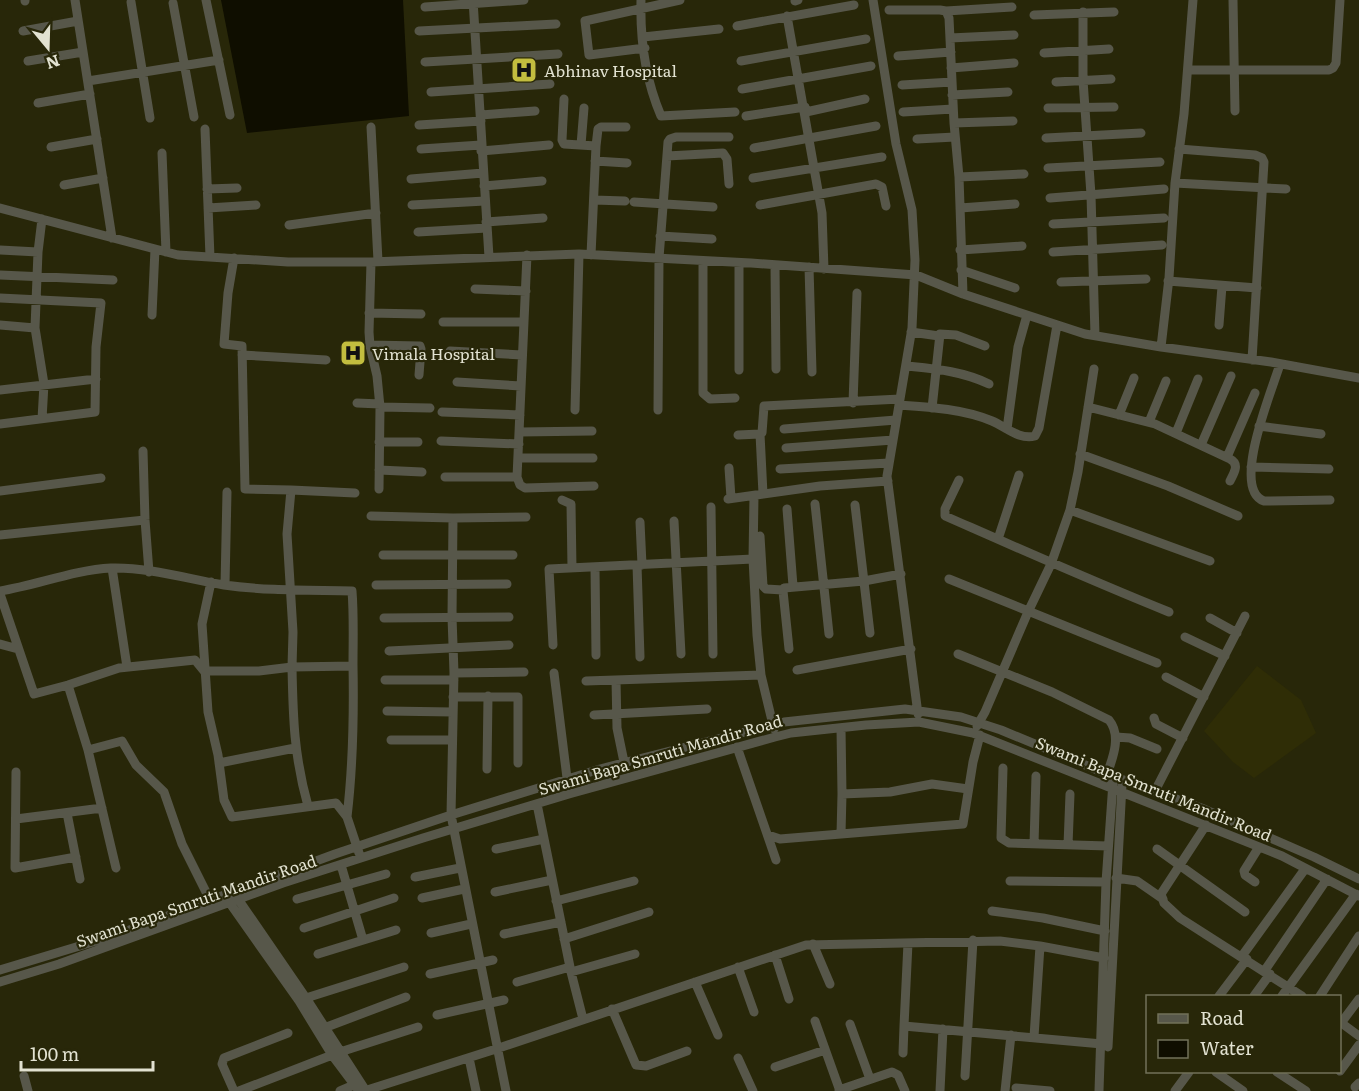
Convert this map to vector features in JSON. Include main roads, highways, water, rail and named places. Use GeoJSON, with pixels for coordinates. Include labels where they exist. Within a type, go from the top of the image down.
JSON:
{"type":"FeatureCollection","features":[{"type":"Feature","properties":{"kind":"water"},"geometry":{"type":"Polygon","coordinates":[[[221,0],[403,0],[409,116],[247,133],[221,0]]]}},
{"type":"Feature","properties":{"kind":"place","name":"Abhinav Hospital"},"geometry":{"type":"Point","coordinates":[524,70]}},
{"type":"Feature","properties":{"kind":"place","name":"Vimala Hospital"},"geometry":{"type":"Point","coordinates":[353,353]}}]}
